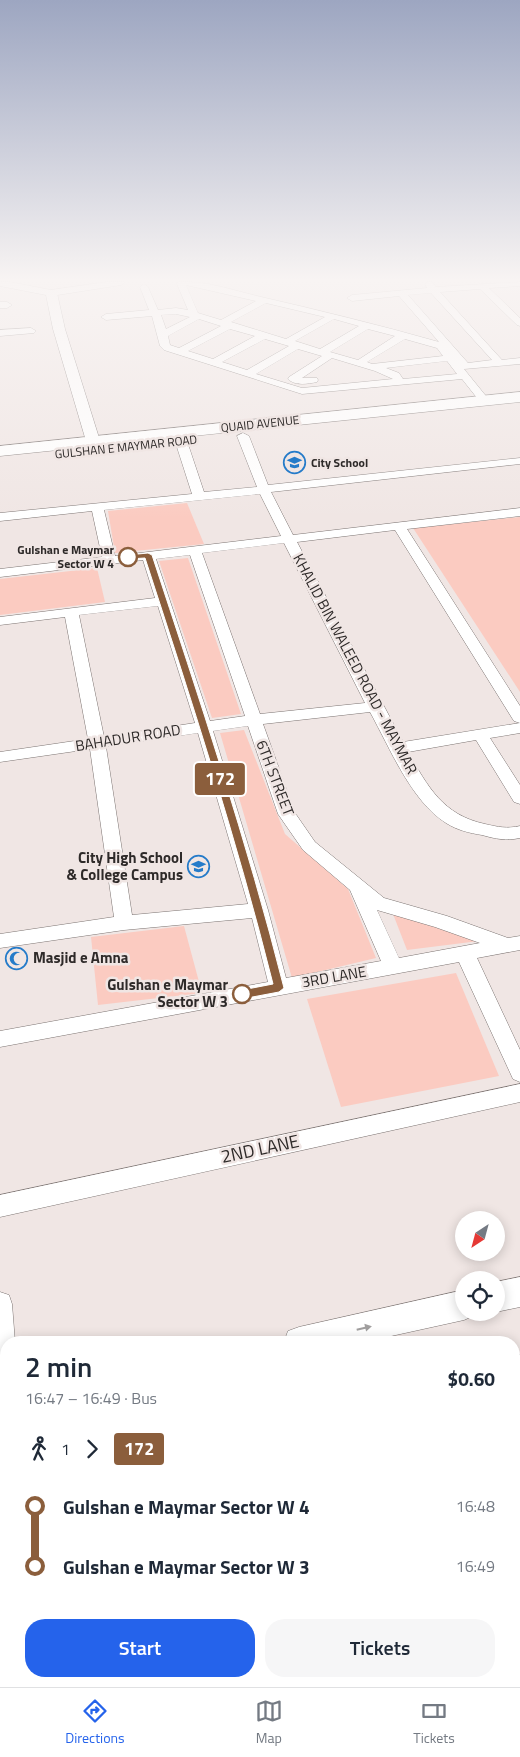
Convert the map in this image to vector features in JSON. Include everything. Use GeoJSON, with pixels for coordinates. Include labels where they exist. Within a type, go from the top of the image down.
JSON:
{"type":"FeatureCollection","features":[{"type":"Feature","properties":{"kind":"main road","name":"QUAID AVENUE"},"geometry":{"type":"LineString","coordinates":[[0,451],[520,397]]}},
{"type":"Feature","properties":{"kind":"main road","name":"GULSHAN E MAYMAR ROAD"},"geometry":{"type":"LineString","coordinates":[[0,459],[520,408]]}},
{"type":"Feature","properties":{"kind":"street"},"geometry":{"type":"LineString","coordinates":[[69,361],[93,441]]}},
{"type":"Feature","properties":{"kind":"street"},"geometry":{"type":"LineString","coordinates":[[207,361],[297,390],[465,376]]}},
{"type":"Feature","properties":{"kind":"street"},"geometry":{"type":"LineString","coordinates":[[214,363],[218,361]]}},
{"type":"Feature","properties":{"kind":"street"},"geometry":{"type":"LineString","coordinates":[[248,374],[267,361]]}},
{"type":"Feature","properties":{"kind":"street"},"geometry":{"type":"LineString","coordinates":[[317,361],[293,379],[298,381],[339,377]]}},
{"type":"Feature","properties":{"kind":"street"},"geometry":{"type":"LineString","coordinates":[[349,361],[385,371],[395,375],[400,381]]}},
{"type":"Feature","properties":{"kind":"street"},"geometry":{"type":"LineString","coordinates":[[364,365],[370,361]]}},
{"type":"Feature","properties":{"kind":"street"},"geometry":{"type":"LineString","coordinates":[[364,365],[417,361]]}},
{"type":"Feature","properties":{"kind":"street"},"geometry":{"type":"LineString","coordinates":[[452,361],[485,401]]}},
{"type":"Feature","properties":{"kind":"street"},"geometry":{"type":"LineString","coordinates":[[460,361],[465,366],[520,361]]}},
{"type":"Feature","properties":{"kind":"street"},"geometry":{"type":"LineString","coordinates":[[357,374],[385,371]]}},
{"type":"Feature","properties":{"kind":"street","name":"KHALID BIN WALEED ROAD - MAYMAR"},"geometry":{"type":"LineString","coordinates":[[243,436],[264,489],[375,707],[414,777],[430,801],[452,818],[467,826],[506,835],[520,832]]}},
{"type":"Feature","properties":{"kind":"street"},"geometry":{"type":"LineString","coordinates":[[181,441],[199,495]]}},
{"type":"Feature","properties":{"kind":"street"},"geometry":{"type":"LineString","coordinates":[[0,517],[520,461]]}},
{"type":"Feature","properties":{"kind":"street"},"geometry":{"type":"LineString","coordinates":[[97,507],[109,559]]}},
{"type":"Feature","properties":{"kind":"street"},"geometry":{"type":"LineString","coordinates":[[0,573],[520,512]]}},
{"type":"Feature","properties":{"kind":"street"},"geometry":{"type":"LineString","coordinates":[[398,525],[520,718]]}},
{"type":"Feature","properties":{"kind":"street","name":"6TH STREET"},"geometry":{"type":"LineString","coordinates":[[195,551],[253,720],[288,814],[309,846],[378,903],[513,944]]}},
{"type":"Feature","properties":{"kind":"street"},"geometry":{"type":"LineString","coordinates":[[148,555],[204,727],[259,910],[279,988]]}},
{"type":"Feature","properties":{"kind":"street"},"geometry":{"type":"LineString","coordinates":[[0,621],[162,601]]}},
{"type":"Feature","properties":{"kind":"street"},"geometry":{"type":"LineString","coordinates":[[71,613],[97,743],[124,923]]}},
{"type":"Feature","properties":{"kind":"street","name":"BAHADUR ROAD"},"geometry":{"type":"LineString","coordinates":[[0,757],[253,720],[375,707]]}},
{"type":"Feature","properties":{"kind":"street"},"geometry":{"type":"LineString","coordinates":[[399,748],[520,728]]}},
{"type":"Feature","properties":{"kind":"street"},"geometry":{"type":"LineString","coordinates":[[480,734],[520,798]]}},
{"type":"Feature","properties":{"kind":"street"},"geometry":{"type":"LineString","coordinates":[[359,888],[393,966]]}},
{"type":"Feature","properties":{"kind":"street"},"geometry":{"type":"LineString","coordinates":[[0,941],[124,923],[259,910]]}},
{"type":"Feature","properties":{"kind":"street","name":"3RD LANE"},"geometry":{"type":"LineString","coordinates":[[0,1039],[513,944]]}},
{"type":"Feature","properties":{"kind":"street"},"geometry":{"type":"LineString","coordinates":[[465,953],[520,1073]]}},
{"type":"Feature","properties":{"kind":"street","name":"2ND LANE"},"geometry":{"type":"LineString","coordinates":[[0,1206],[520,1093]]}},
{"type":"Feature","properties":{"kind":"street"},"geometry":{"type":"LineString","coordinates":[[505,1295],[520,1292]]}},
{"type":"Feature","properties":{"kind":"street"},"geometry":{"type":"LineString","coordinates":[[0,1304],[2,1336]]}},
{"type":"Feature","properties":{"kind":"street"},"geometry":{"type":"LineString","coordinates":[[326,1336],[455,1307]]}},
{"type":"Feature","properties":{"kind":"shaded area"},"geometry":{"type":"Polygon","coordinates":[[[187,503],[204,544],[115,553],[108,511],[187,503]]]}},
{"type":"Feature","properties":{"kind":"shaded area"},"geometry":{"type":"Polygon","coordinates":[[[520,517],[520,692],[413,528],[520,517]]]}},
{"type":"Feature","properties":{"kind":"shaded area"},"geometry":{"type":"Polygon","coordinates":[[[188,558],[241,714],[212,718],[159,561],[188,558]]]}},
{"type":"Feature","properties":{"kind":"shaded area"},"geometry":{"type":"Polygon","coordinates":[[[97,568],[105,602],[0,615],[0,579],[97,568]]]}},
{"type":"Feature","properties":{"kind":"shaded area"},"geometry":{"type":"Polygon","coordinates":[[[244,730],[285,834],[348,889],[376,958],[292,978],[220,733],[244,730]]]}},
{"type":"Feature","properties":{"kind":"shaded area"},"geometry":{"type":"Polygon","coordinates":[[[393,914],[479,941],[407,950],[393,914]]]}},
{"type":"Feature","properties":{"kind":"shaded area"},"geometry":{"type":"Polygon","coordinates":[[[184,926],[202,993],[98,1005],[91,937],[184,926]]]}},
{"type":"Feature","properties":{"kind":"shaded area"},"geometry":{"type":"Polygon","coordinates":[[[456,973],[499,1076],[341,1107],[307,999],[456,973]]]}},
{"type":"Feature","properties":{"kind":"bus line","name":"172"},"geometry":{"type":"LineString","coordinates":[[128,557],[148,555],[204,727],[259,910],[279,988],[242,994]]}},
{"type":"Feature","properties":{"kind":"place","name":"City School"},"geometry":{"type":"Point","coordinates":[295,463]}},
{"type":"Feature","properties":{"kind":"place","name":"Gulshan e Maymar Sector W 4"},"geometry":{"type":"Point","coordinates":[128,557]}},
{"type":"Feature","properties":{"kind":"place","name":"City High School & College Campus"},"geometry":{"type":"Point","coordinates":[199,867]}},
{"type":"Feature","properties":{"kind":"place","name":"Masjid e Amna"},"geometry":{"type":"Point","coordinates":[17,958]}},
{"type":"Feature","properties":{"kind":"place","name":"Gulshan e Maymar Sector W 3"},"geometry":{"type":"Point","coordinates":[242,994]}}]}
